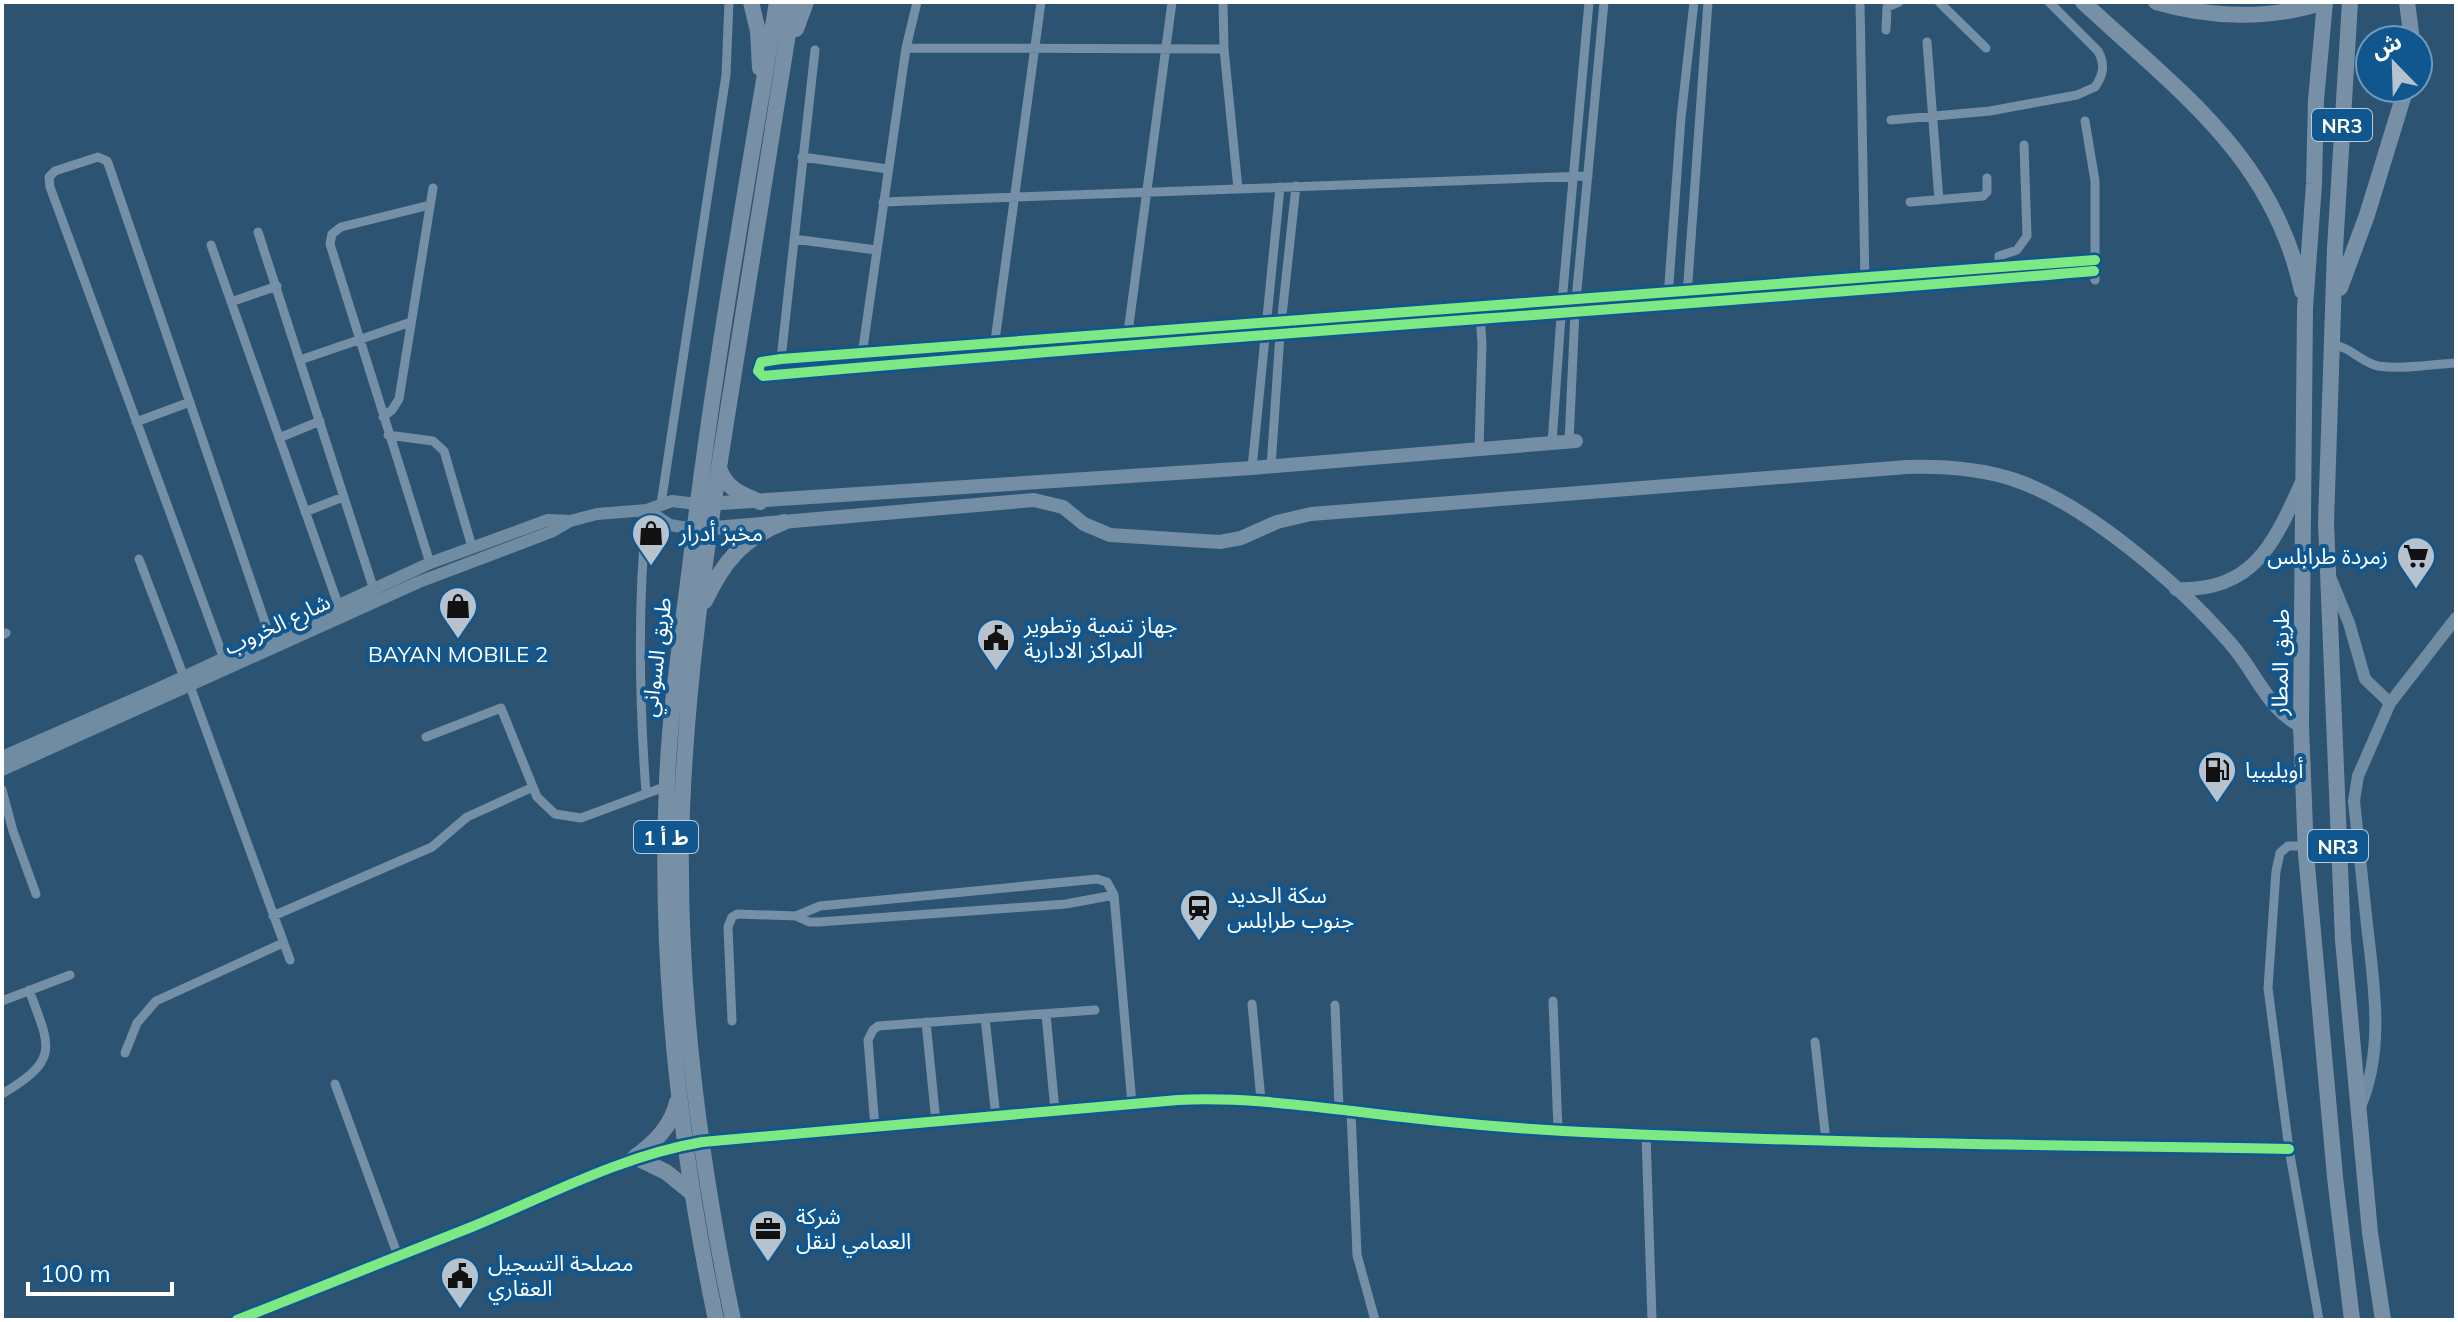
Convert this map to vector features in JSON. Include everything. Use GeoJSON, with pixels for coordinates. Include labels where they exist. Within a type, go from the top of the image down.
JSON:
{"type":"FeatureCollection","features":[{"type":"Feature","properties":{"kind":"highway"},"geometry":{"type":"LineString","coordinates":[[751,2],[771,90]]}},
{"type":"Feature","properties":{"kind":"highway","name":"طريق السواني"},"geometry":{"type":"LineString","coordinates":[[705,504],[719,468],[771,90],[777,2]]}},
{"type":"Feature","properties":{"kind":"highway","name":"طريق السواني"},"geometry":{"type":"LineString","coordinates":[[733,1320],[679,1093],[668,959],[674,817],[687,722],[705,504],[771,90],[793,2]]}},
{"type":"Feature","properties":{"kind":"highway"},"geometry":{"type":"LineString","coordinates":[[771,90],[806,2]]}},
{"type":"Feature","properties":{"kind":"highway"},"geometry":{"type":"LineString","coordinates":[[2083,2],[2224,134],[2261,185],[2275,211],[2292,254],[2305,308]]}},
{"type":"Feature","properties":{"kind":"highway"},"geometry":{"type":"LineString","coordinates":[[2156,2],[2207,13],[2237,15],[2301,10],[2324,2]]}},
{"type":"Feature","properties":{"kind":"highway","name":"طريق المطار"},"geometry":{"type":"LineString","coordinates":[[2324,2],[2305,308],[2301,726],[2305,846],[2335,1177],[2352,1320]]}},
{"type":"Feature","properties":{"kind":"highway","name":"NR3"},"geometry":{"type":"LineString","coordinates":[[2350,2],[2326,491],[2339,866],[2358,1112],[2370,1233],[2383,1320]]}},
{"type":"Feature","properties":{"kind":"highway"},"geometry":{"type":"LineString","coordinates":[[2407,2],[2410,24]]}},
{"type":"Feature","properties":{"kind":"highway"},"geometry":{"type":"LineString","coordinates":[[2334,305],[2367,215],[2401,104]]}},
{"type":"Feature","properties":{"kind":"highway"},"geometry":{"type":"LineString","coordinates":[[719,468],[721,476],[733,490],[760,502]]}},
{"type":"Feature","properties":{"kind":"highway"},"geometry":{"type":"LineString","coordinates":[[697,620],[714,580],[737,549],[752,536],[784,522]]}},
{"type":"Feature","properties":{"kind":"highway","name":"طريق السواني"},"geometry":{"type":"LineString","coordinates":[[702,529],[676,667],[667,786],[674,817],[681,886],[693,1143],[692,1193],[716,1320]]}},
{"type":"Feature","properties":{"kind":"highway"},"geometry":{"type":"LineString","coordinates":[[679,1093],[669,1124],[635,1157],[666,1172],[692,1193]]}},
{"type":"Feature","properties":{"kind":"main road"},"geometry":{"type":"LineString","coordinates":[[705,504],[1271,467],[1572,441]]}},
{"type":"Feature","properties":{"kind":"main road"},"geometry":{"type":"LineString","coordinates":[[702,529],[1042,500],[1063,507],[1084,524],[1110,535],[1220,542],[1311,514],[1934,466],[1988,473],[2040,491],[2064,503],[2101,529],[2176,589],[2230,643],[2257,678],[2274,707],[2301,726]]}},
{"type":"Feature","properties":{"kind":"main road"},"geometry":{"type":"LineString","coordinates":[[2176,589],[2198,589],[2219,584],[2259,559],[2276,539],[2304,478]]}},
{"type":"Feature","properties":{"kind":"main road"},"geometry":{"type":"LineString","coordinates":[[947,487],[947,507]]}},
{"type":"Feature","properties":{"kind":"main road","name":"شارع الخروب"},"geometry":{"type":"LineString","coordinates":[[2,770],[417,576],[430,563],[472,547],[548,520],[570,521],[610,512],[647,510],[677,501],[705,504]]}},
{"type":"Feature","properties":{"kind":"main road","name":"شارع الخروب"},"geometry":{"type":"LineString","coordinates":[[647,510],[670,525],[702,529]]}},
{"type":"Feature","properties":{"kind":"main road","name":"شارع الخروب"},"geometry":{"type":"LineString","coordinates":[[2,757],[187,682],[224,659],[373,587],[417,576],[551,532],[570,521]]}},
{"type":"Feature","properties":{"kind":"main road"},"geometry":{"type":"LineString","coordinates":[[2329,575],[2349,623],[2363,675],[2368,684],[2390,703]]}},
{"type":"Feature","properties":{"kind":"main road"},"geometry":{"type":"LineString","coordinates":[[2358,1112],[2369,1087],[2373,1063],[2374,1007],[2354,793],[2358,776],[2390,703],[2456,618]]}},
{"type":"Feature","properties":{"kind":"main road"},"geometry":{"type":"LineString","coordinates":[[237,1320],[635,1157],[693,1143]]}},
{"type":"Feature","properties":{"kind":"street"},"geometry":{"type":"LineString","coordinates":[[661,504],[726,75],[729,2]]}},
{"type":"Feature","properties":{"kind":"street"},"geometry":{"type":"LineString","coordinates":[[862,355],[906,48],[917,2]]}},
{"type":"Feature","properties":{"kind":"street"},"geometry":{"type":"LineString","coordinates":[[993,350],[1041,2]]}},
{"type":"Feature","properties":{"kind":"street"},"geometry":{"type":"LineString","coordinates":[[1127,345],[1172,2]]}},
{"type":"Feature","properties":{"kind":"street"},"geometry":{"type":"LineString","coordinates":[[1223,2],[1224,49],[1238,189]]}},
{"type":"Feature","properties":{"kind":"street"},"geometry":{"type":"LineString","coordinates":[[1552,443],[1561,307],[1589,2]]}},
{"type":"Feature","properties":{"kind":"street"},"geometry":{"type":"LineString","coordinates":[[1572,441],[1575,306],[1604,2]]}},
{"type":"Feature","properties":{"kind":"street"},"geometry":{"type":"LineString","coordinates":[[1668,299],[1681,118],[1694,2]]}},
{"type":"Feature","properties":{"kind":"street"},"geometry":{"type":"LineString","coordinates":[[1687,298],[1708,2]]}},
{"type":"Feature","properties":{"kind":"street"},"geometry":{"type":"LineString","coordinates":[[1860,2],[1865,291]]}},
{"type":"Feature","properties":{"kind":"street"},"geometry":{"type":"LineString","coordinates":[[1886,30],[1887,7],[1899,2]]}},
{"type":"Feature","properties":{"kind":"street"},"geometry":{"type":"LineString","coordinates":[[1939,2],[1986,48]]}},
{"type":"Feature","properties":{"kind":"street"},"geometry":{"type":"LineString","coordinates":[[1891,120],[2013,108],[2077,95],[2095,87],[2103,69],[2098,51],[2049,2]]}},
{"type":"Feature","properties":{"kind":"street"},"geometry":{"type":"LineString","coordinates":[[1927,42],[1939,200]]}},
{"type":"Feature","properties":{"kind":"street"},"geometry":{"type":"LineString","coordinates":[[906,48],[1035,51],[1224,49]]}},
{"type":"Feature","properties":{"kind":"street"},"geometry":{"type":"LineString","coordinates":[[781,359],[815,50]]}},
{"type":"Feature","properties":{"kind":"street"},"geometry":{"type":"LineString","coordinates":[[1687,298],[1865,279],[2094,270],[2095,181],[2085,121]]}},
{"type":"Feature","properties":{"kind":"street"},"geometry":{"type":"LineString","coordinates":[[1999,274],[1999,256],[2021,246],[2027,236],[2024,145]]}},
{"type":"Feature","properties":{"kind":"street"},"geometry":{"type":"LineString","coordinates":[[224,659],[50,187],[49,177],[55,171],[98,157],[107,161],[270,637]]}},
{"type":"Feature","properties":{"kind":"street"},"geometry":{"type":"LineString","coordinates":[[802,157],[888,169]]}},
{"type":"Feature","properties":{"kind":"street"},"geometry":{"type":"LineString","coordinates":[[883,202],[1588,176]]}},
{"type":"Feature","properties":{"kind":"street"},"geometry":{"type":"LineString","coordinates":[[1910,202],[1983,196],[1987,192],[1987,178]]}},
{"type":"Feature","properties":{"kind":"street"},"geometry":{"type":"LineString","coordinates":[[1271,467],[1296,186]]}},
{"type":"Feature","properties":{"kind":"street"},"geometry":{"type":"LineString","coordinates":[[1252,468],[1280,187]]}},
{"type":"Feature","properties":{"kind":"street"},"geometry":{"type":"LineString","coordinates":[[383,417],[399,399],[433,188]]}},
{"type":"Feature","properties":{"kind":"street"},"geometry":{"type":"LineString","coordinates":[[430,205],[341,227],[332,234],[330,244],[430,563]]}},
{"type":"Feature","properties":{"kind":"street"},"geometry":{"type":"LineString","coordinates":[[258,232],[373,587]]}},
{"type":"Feature","properties":{"kind":"street"},"geometry":{"type":"LineString","coordinates":[[794,239],[876,250]]}},
{"type":"Feature","properties":{"kind":"street"},"geometry":{"type":"LineString","coordinates":[[211,245],[338,604]]}},
{"type":"Feature","properties":{"kind":"street"},"geometry":{"type":"LineString","coordinates":[[1264,330],[1127,345],[993,350],[862,355],[781,359],[761,362],[758,366],[763,376],[993,350],[1128,334],[1264,330],[1668,299],[1865,291],[1999,274]]}},
{"type":"Feature","properties":{"kind":"street"},"geometry":{"type":"LineString","coordinates":[[231,302],[277,286]]}},
{"type":"Feature","properties":{"kind":"street"},"geometry":{"type":"LineString","coordinates":[[1479,448],[1480,313]]}},
{"type":"Feature","properties":{"kind":"street"},"geometry":{"type":"LineString","coordinates":[[300,360],[411,322]]}},
{"type":"Feature","properties":{"kind":"street"},"geometry":{"type":"LineString","coordinates":[[2332,345],[2341,346],[2377,366],[2456,363]]}},
{"type":"Feature","properties":{"kind":"street"},"geometry":{"type":"LineString","coordinates":[[136,422],[190,402]]}},
{"type":"Feature","properties":{"kind":"street"},"geometry":{"type":"LineString","coordinates":[[279,438],[320,421]]}},
{"type":"Feature","properties":{"kind":"street"},"geometry":{"type":"LineString","coordinates":[[388,435],[433,441],[444,451],[472,547]]}},
{"type":"Feature","properties":{"kind":"street"},"geometry":{"type":"LineString","coordinates":[[305,512],[343,497]]}},
{"type":"Feature","properties":{"kind":"street"},"geometry":{"type":"LineString","coordinates":[[646,793],[639,618],[647,510]]}},
{"type":"Feature","properties":{"kind":"street"},"geometry":{"type":"LineString","coordinates":[[139,559],[290,960]]}},
{"type":"Feature","properties":{"kind":"street"},"geometry":{"type":"LineString","coordinates":[[426,737],[501,708],[533,787],[548,810],[572,819],[589,816],[667,786]]}},
{"type":"Feature","properties":{"kind":"street"},"geometry":{"type":"LineString","coordinates":[[273,916],[432,847],[467,817],[533,787]]}},
{"type":"Feature","properties":{"kind":"street"},"geometry":{"type":"LineString","coordinates":[[2,790],[36,894]]}},
{"type":"Feature","properties":{"kind":"street"},"geometry":{"type":"LineString","coordinates":[[2305,846],[2288,846],[2280,853],[2269,950],[2269,1001],[2289,1149],[2319,1320]]}},
{"type":"Feature","properties":{"kind":"street"},"geometry":{"type":"LineString","coordinates":[[796,916],[820,906],[1097,879],[1107,882],[1114,895],[1132,1104]]}},
{"type":"Feature","properties":{"kind":"street"},"geometry":{"type":"LineString","coordinates":[[732,1021],[729,921],[737,914],[796,916],[809,922],[819,922],[1066,904],[1114,895]]}},
{"type":"Feature","properties":{"kind":"street"},"geometry":{"type":"LineString","coordinates":[[125,1053],[140,1017],[156,1001],[283,943]]}},
{"type":"Feature","properties":{"kind":"street"},"geometry":{"type":"LineString","coordinates":[[2,1001],[70,975]]}},
{"type":"Feature","properties":{"kind":"street"},"geometry":{"type":"LineString","coordinates":[[2,1094],[31,1074],[46,1056],[45,1034],[29,990]]}},
{"type":"Feature","properties":{"kind":"street"},"geometry":{"type":"LineString","coordinates":[[1553,1001],[1558,1130]]}},
{"type":"Feature","properties":{"kind":"street"},"geometry":{"type":"LineString","coordinates":[[1252,1004],[1261,1100]]}},
{"type":"Feature","properties":{"kind":"street"},"geometry":{"type":"LineString","coordinates":[[1335,1005],[1339,1109]]}},
{"type":"Feature","properties":{"kind":"street"},"geometry":{"type":"LineString","coordinates":[[875,1128],[868,1040],[873,1030],[884,1025],[1095,1010]]}},
{"type":"Feature","properties":{"kind":"street"},"geometry":{"type":"LineString","coordinates":[[1046,1014],[1055,1111]]}},
{"type":"Feature","properties":{"kind":"street"},"geometry":{"type":"LineString","coordinates":[[985,1018],[996,1117]]}},
{"type":"Feature","properties":{"kind":"street"},"geometry":{"type":"LineString","coordinates":[[926,1022],[936,1122]]}},
{"type":"Feature","properties":{"kind":"street"},"geometry":{"type":"LineString","coordinates":[[1815,1042],[1826,1141]]}},
{"type":"Feature","properties":{"kind":"street"},"geometry":{"type":"LineString","coordinates":[[335,1084],[398,1256]]}},
{"type":"Feature","properties":{"kind":"street"},"geometry":{"type":"LineString","coordinates":[[693,1143],[1205,1099],[1261,1100],[1558,1130],[1826,1141],[2289,1149]]}},
{"type":"Feature","properties":{"kind":"street"},"geometry":{"type":"LineString","coordinates":[[1351,1111],[1355,1234],[1361,1273],[1375,1320]]}},
{"type":"Feature","properties":{"kind":"street"},"geometry":{"type":"LineString","coordinates":[[1646,1134],[1652,1320]]}},
{"type":"Feature","properties":{"kind":"cycle path"},"geometry":{"type":"LineString","coordinates":[[2094,271],[763,376],[758,371],[761,362],[781,359],[2095,260]]}},
{"type":"Feature","properties":{"kind":"cycle path"},"geometry":{"type":"LineString","coordinates":[[237,1320],[586,1178],[672,1148],[702,1142],[1178,1100],[1265,1102],[1563,1131],[1926,1143],[2289,1149]]}},
{"type":"Feature","properties":{"kind":"place","name":"مخبز أدرار"},"geometry":{"type":"Point","coordinates":[651,567]}},
{"type":"Feature","properties":{"kind":"place","name":"زمردة طرابلس"},"geometry":{"type":"Point","coordinates":[2416,590]}},
{"type":"Feature","properties":{"kind":"place","name":"BAYAN MOBILE 2"},"geometry":{"type":"Point","coordinates":[458,640]}},
{"type":"Feature","properties":{"kind":"place","name":"جهاز تنمية وتطوير المراكز الادارية"},"geometry":{"type":"Point","coordinates":[996,672]}},
{"type":"Feature","properties":{"kind":"place","name":"أويليبيا"},"geometry":{"type":"Point","coordinates":[2217,804]}},
{"type":"Feature","properties":{"kind":"place","name":"سكة الحديد جنوب طرابلس"},"geometry":{"type":"Point","coordinates":[1199,942]}},
{"type":"Feature","properties":{"kind":"place","name":"شركة العمامي لنقل"},"geometry":{"type":"Point","coordinates":[768,1263]}},
{"type":"Feature","properties":{"kind":"place","name":"مصلحة التسجيل العقاري"},"geometry":{"type":"Point","coordinates":[460,1310]}}]}
